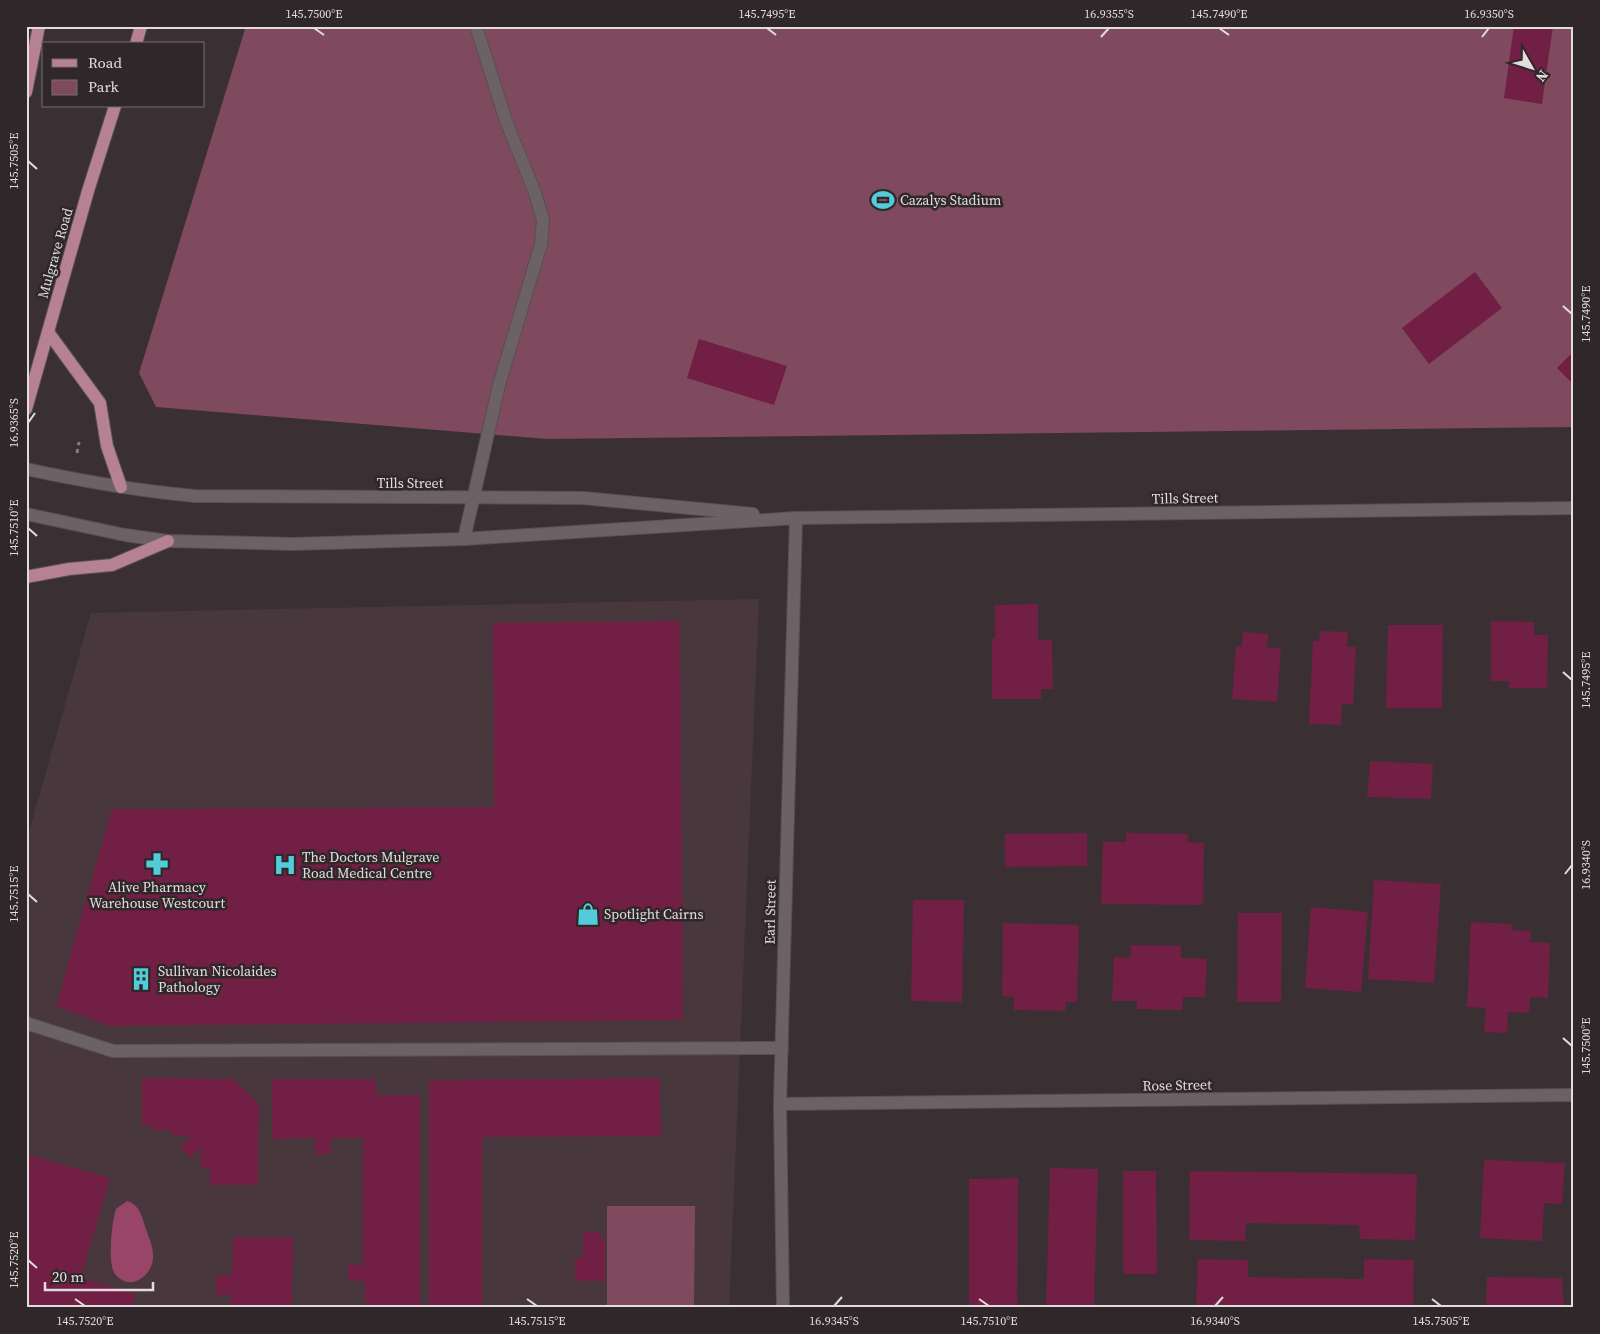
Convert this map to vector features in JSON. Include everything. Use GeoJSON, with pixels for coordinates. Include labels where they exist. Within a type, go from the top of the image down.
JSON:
{"type":"FeatureCollection","features":[{"type":"Feature","properties":{"kind":"main road"},"geometry":{"type":"LineString","coordinates":[[137,42],[141,26]]}},
{"type":"Feature","properties":{"kind":"main road"},"geometry":{"type":"LineString","coordinates":[[26,92],[39,27]]}},
{"type":"Feature","properties":{"kind":"main road","name":"Mulgrave Road"},"geometry":{"type":"LineString","coordinates":[[26,409],[88,191],[114,108]]}},
{"type":"Feature","properties":{"kind":"main road"},"geometry":{"type":"LineString","coordinates":[[48,332],[100,403],[107,446],[121,487]]}},
{"type":"Feature","properties":{"kind":"main road"},"geometry":{"type":"LineString","coordinates":[[26,577],[69,568],[112,565],[168,541]]}},
{"type":"Feature","properties":{"kind":"street"},"geometry":{"type":"LineString","coordinates":[[464,539],[498,385],[541,244],[542,220],[535,193],[506,121],[476,26]]}},
{"type":"Feature","properties":{"kind":"street","name":"Tills Street"},"geometry":{"type":"LineString","coordinates":[[26,469],[157,493],[222,497],[583,498],[796,518]]}},
{"type":"Feature","properties":{"kind":"street","name":"Tills Street"},"geometry":{"type":"LineString","coordinates":[[26,514],[126,535],[168,541],[293,544],[464,539],[796,518],[1574,508]]}},
{"type":"Feature","properties":{"kind":"street","name":"Earl Street"},"geometry":{"type":"LineString","coordinates":[[783,1308],[780,1104],[796,518]]}},
{"type":"Feature","properties":{"kind":"street"},"geometry":{"type":"LineString","coordinates":[[26,1023],[113,1051],[782,1048]]}},
{"type":"Feature","properties":{"kind":"street","name":"Rose Street"},"geometry":{"type":"LineString","coordinates":[[780,1104],[1574,1095]]}},
{"type":"Feature","properties":{"kind":"shaded area"},"geometry":{"type":"Polygon","coordinates":[[[759,599],[729,1308],[26,1308],[26,843],[91,613],[759,599]]]}},
{"type":"Feature","properties":{"kind":"shaded area"},"geometry":{"type":"Polygon","coordinates":[[[127,1201],[135,1205],[140,1212],[153,1255],[148,1271],[144,1276],[133,1282],[127,1282],[115,1274],[111,1261],[112,1232],[116,1209],[127,1201]]]}},
{"type":"Feature","properties":{"kind":"green space","name":"Cazalys Stadium"},"geometry":{"type":"Polygon","coordinates":[[[246,26],[1574,26],[1574,427],[548,439],[156,407],[139,373],[246,26]]]}},
{"type":"Feature","properties":{"kind":"green space"},"geometry":{"type":"Polygon","coordinates":[[[607,1206],[695,1206],[694,1308],[607,1308],[607,1206]]]}},
{"type":"Feature","properties":{"kind":"building"},"geometry":{"type":"Polygon","coordinates":[[[1514,26],[1553,26],[1542,104],[1504,98],[1514,26]]]}},
{"type":"Feature","properties":{"kind":"building"},"geometry":{"type":"Polygon","coordinates":[[[1475,272],[1502,308],[1429,364],[1402,328],[1475,272]]]}},
{"type":"Feature","properties":{"kind":"building"},"geometry":{"type":"Polygon","coordinates":[[[699,339],[787,366],[774,405],[687,378],[699,339]]]}},
{"type":"Feature","properties":{"kind":"building"},"geometry":{"type":"Polygon","coordinates":[[[1574,351],[1574,385],[1557,368],[1574,351]]]}},
{"type":"Feature","properties":{"kind":"building"},"geometry":{"type":"Polygon","coordinates":[[[1038,604],[1038,640],[1052,640],[1053,689],[1041,689],[1041,699],[992,699],[992,639],[995,638],[995,605],[1038,604]]]}},
{"type":"Feature","properties":{"kind":"building"},"geometry":{"type":"Polygon","coordinates":[[[680,621],[683,1020],[110,1026],[56,1006],[112,809],[494,807],[493,623],[680,621]]]}},
{"type":"Feature","properties":{"kind":"building"},"geometry":{"type":"Polygon","coordinates":[[[1491,621],[1534,622],[1534,635],[1548,635],[1547,688],[1509,688],[1509,681],[1491,681],[1491,621]]]}},
{"type":"Feature","properties":{"kind":"building"},"geometry":{"type":"Polygon","coordinates":[[[1388,625],[1443,625],[1442,708],[1386,708],[1388,625]]]}},
{"type":"Feature","properties":{"kind":"building"},"geometry":{"type":"Polygon","coordinates":[[[1320,631],[1348,632],[1347,647],[1356,647],[1353,704],[1342,704],[1341,725],[1309,724],[1313,641],[1319,641],[1320,631]]]}},
{"type":"Feature","properties":{"kind":"building"},"geometry":{"type":"Polygon","coordinates":[[[1243,632],[1268,634],[1267,648],[1281,648],[1277,702],[1232,699],[1236,646],[1242,647],[1243,632]]]}},
{"type":"Feature","properties":{"kind":"building"},"geometry":{"type":"Polygon","coordinates":[[[1370,761],[1433,764],[1431,799],[1367,797],[1370,761]]]}},
{"type":"Feature","properties":{"kind":"building"},"geometry":{"type":"Polygon","coordinates":[[[1087,833],[1087,866],[1005,867],[1005,834],[1087,833]]]}},
{"type":"Feature","properties":{"kind":"building"},"geometry":{"type":"Polygon","coordinates":[[[1126,833],[1188,834],[1187,842],[1204,843],[1203,905],[1101,904],[1103,842],[1126,842],[1126,833]]]}},
{"type":"Feature","properties":{"kind":"building"},"geometry":{"type":"Polygon","coordinates":[[[1374,880],[1441,884],[1434,983],[1368,979],[1374,880]]]}},
{"type":"Feature","properties":{"kind":"building"},"geometry":{"type":"Polygon","coordinates":[[[913,900],[964,900],[962,1002],[911,1001],[913,900]]]}},
{"type":"Feature","properties":{"kind":"building"},"geometry":{"type":"Polygon","coordinates":[[[1311,907],[1368,912],[1361,992],[1305,988],[1311,907]]]}},
{"type":"Feature","properties":{"kind":"building"},"geometry":{"type":"Polygon","coordinates":[[[1238,913],[1282,913],[1281,1002],[1237,1002],[1238,913]]]}},
{"type":"Feature","properties":{"kind":"building"},"geometry":{"type":"Polygon","coordinates":[[[1471,922],[1512,924],[1512,930],[1531,931],[1530,942],[1550,943],[1548,998],[1530,997],[1529,1013],[1508,1012],[1507,1033],[1484,1032],[1486,1008],[1467,1007],[1471,922]]]}},
{"type":"Feature","properties":{"kind":"building"},"geometry":{"type":"Polygon","coordinates":[[[1003,923],[1079,925],[1077,1002],[1066,1002],[1065,1011],[1014,1010],[1014,997],[1002,996],[1003,923]]]}},
{"type":"Feature","properties":{"kind":"building"},"geometry":{"type":"Polygon","coordinates":[[[1131,945],[1181,946],[1181,958],[1207,959],[1205,997],[1183,997],[1182,1010],[1137,1009],[1137,1001],[1112,1001],[1114,957],[1130,958],[1131,945]]]}},
{"type":"Feature","properties":{"kind":"building"},"geometry":{"type":"Polygon","coordinates":[[[142,1078],[233,1079],[259,1104],[258,1185],[210,1185],[210,1168],[201,1168],[201,1146],[190,1158],[180,1147],[191,1136],[170,1135],[170,1130],[151,1130],[151,1125],[142,1124],[142,1078]]]}},
{"type":"Feature","properties":{"kind":"building"},"geometry":{"type":"Polygon","coordinates":[[[660,1078],[661,1136],[482,1137],[482,1308],[429,1308],[429,1080],[660,1078]]]}},
{"type":"Feature","properties":{"kind":"building"},"geometry":{"type":"Polygon","coordinates":[[[272,1079],[376,1079],[376,1095],[420,1095],[420,1308],[365,1308],[365,1281],[348,1281],[348,1265],[363,1265],[363,1138],[331,1138],[331,1154],[315,1155],[315,1138],[272,1139],[272,1079]]]}},
{"type":"Feature","properties":{"kind":"building"},"geometry":{"type":"Polygon","coordinates":[[[26,1154],[110,1178],[81,1278],[136,1294],[131,1308],[26,1308],[26,1154]]]}},
{"type":"Feature","properties":{"kind":"building"},"geometry":{"type":"Polygon","coordinates":[[[1484,1160],[1565,1163],[1562,1204],[1544,1203],[1542,1241],[1480,1238],[1484,1160]]]}},
{"type":"Feature","properties":{"kind":"building"},"geometry":{"type":"Polygon","coordinates":[[[1050,1168],[1098,1169],[1094,1308],[1046,1308],[1050,1168]]]}},
{"type":"Feature","properties":{"kind":"building"},"geometry":{"type":"Polygon","coordinates":[[[1123,1171],[1156,1171],[1157,1274],[1123,1274],[1123,1171]]]}},
{"type":"Feature","properties":{"kind":"building"},"geometry":{"type":"Polygon","coordinates":[[[1190,1171],[1417,1174],[1415,1240],[1360,1239],[1359,1225],[1246,1223],[1245,1241],[1189,1240],[1190,1171]]]}},
{"type":"Feature","properties":{"kind":"building"},"geometry":{"type":"Polygon","coordinates":[[[1018,1178],[1017,1308],[969,1308],[969,1179],[1018,1178]]]}},
{"type":"Feature","properties":{"kind":"building"},"geometry":{"type":"Polygon","coordinates":[[[583,1232],[600,1232],[601,1239],[605,1238],[605,1281],[575,1281],[575,1258],[583,1258],[583,1232]]]}},
{"type":"Feature","properties":{"kind":"building"},"geometry":{"type":"Polygon","coordinates":[[[233,1237],[293,1237],[292,1308],[231,1308],[231,1295],[216,1295],[216,1276],[232,1275],[233,1237]]]}},
{"type":"Feature","properties":{"kind":"building"},"geometry":{"type":"Polygon","coordinates":[[[1198,1259],[1248,1260],[1248,1277],[1364,1279],[1364,1259],[1414,1260],[1413,1308],[1196,1308],[1198,1259]]]}},
{"type":"Feature","properties":{"kind":"building"},"geometry":{"type":"Polygon","coordinates":[[[1487,1277],[1562,1278],[1564,1308],[1486,1308],[1487,1277]]]}},
{"type":"Feature","properties":{"kind":"place","name":"Cazalys Stadium"},"geometry":{"type":"Point","coordinates":[883,200]}},
{"type":"Feature","properties":{"kind":"place","name":"Alive Pharmacy Warehouse Westcourt"},"geometry":{"type":"Point","coordinates":[157,864]}},
{"type":"Feature","properties":{"kind":"place","name":"The Doctors Mulgrave Road Medical Centre"},"geometry":{"type":"Point","coordinates":[285,865]}},
{"type":"Feature","properties":{"kind":"place","name":"Spotlight Cairns"},"geometry":{"type":"Point","coordinates":[588,914]}},
{"type":"Feature","properties":{"kind":"place","name":"Sullivan Nicolaides Pathology"},"geometry":{"type":"Point","coordinates":[141,979]}}]}
